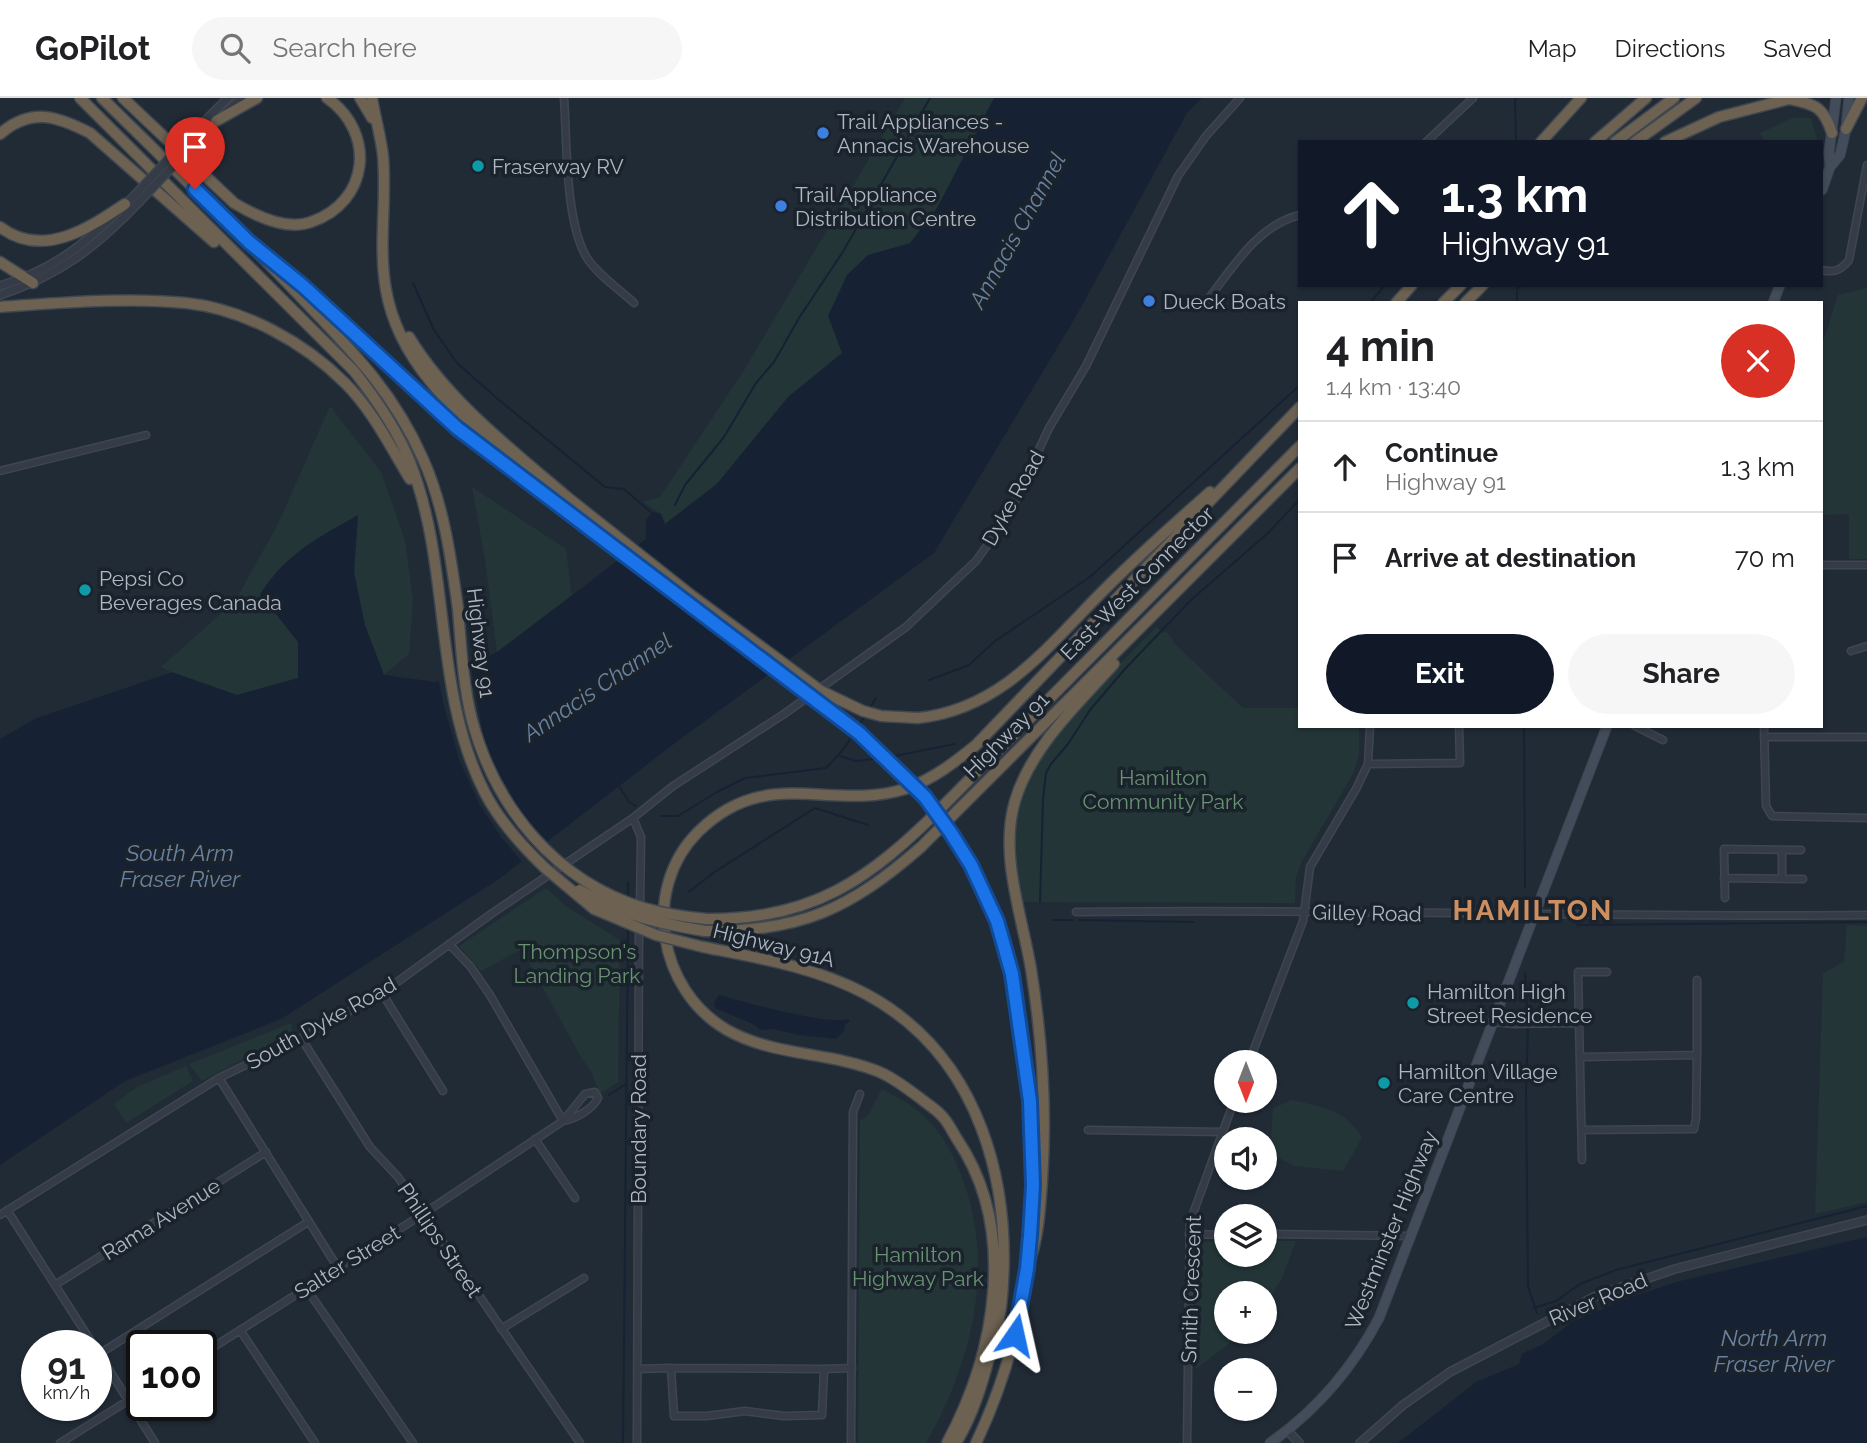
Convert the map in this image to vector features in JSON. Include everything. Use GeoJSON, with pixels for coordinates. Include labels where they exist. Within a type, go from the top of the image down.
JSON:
{"type":"FeatureCollection","features":[{"type":"Feature","properties":{"kind":"highway","name":"Highway 91"},"geometry":{"type":"LineString","coordinates":[[80,98],[354,371],[395,430],[410,463],[431,539],[452,690],[471,763],[486,795],[506,826],[558,879],[635,917],[660,924],[706,925],[770,915],[806,905],[839,891],[886,860],[943,806]]}},
{"type":"Feature","properties":{"kind":"highway","name":"Highway 91"},"geometry":{"type":"LineString","coordinates":[[102,98],[249,242],[361,360],[387,394],[423,458],[441,511],[452,564],[471,718],[483,757],[516,818],[540,845],[555,859],[605,892],[641,907],[737,931],[805,920],[836,908],[870,889],[921,847],[1190,578]]}},
{"type":"Feature","properties":{"kind":"highway"},"geometry":{"type":"LineString","coordinates":[[123,98],[234,203],[245,210],[283,223],[309,223],[332,212],[346,198],[356,180],[361,161],[359,141],[353,123],[341,107],[327,98]]}},
{"type":"Feature","properties":{"kind":"highway"},"geometry":{"type":"LineString","coordinates":[[216,121],[257,98]]}},
{"type":"Feature","properties":{"kind":"highway"},"geometry":{"type":"LineString","coordinates":[[360,98],[378,130]]}},
{"type":"Feature","properties":{"kind":"highway"},"geometry":{"type":"LineString","coordinates":[[372,98],[383,155],[382,243],[386,291],[403,338],[415,363],[432,385],[560,507]]}},
{"type":"Feature","properties":{"kind":"highway"},"geometry":{"type":"LineString","coordinates":[[1543,140],[1581,98]]}},
{"type":"Feature","properties":{"kind":"highway"},"geometry":{"type":"LineString","coordinates":[[1597,140],[1646,98]]}},
{"type":"Feature","properties":{"kind":"highway"},"geometry":{"type":"LineString","coordinates":[[1618,140],[1674,98]]}},
{"type":"Feature","properties":{"kind":"highway"},"geometry":{"type":"LineString","coordinates":[[1638,140],[1696,98]]}},
{"type":"Feature","properties":{"kind":"highway"},"geometry":{"type":"LineString","coordinates":[[1669,140],[1719,117],[1792,98],[1819,108],[1827,118],[1832,133]]}},
{"type":"Feature","properties":{"kind":"highway"},"geometry":{"type":"LineString","coordinates":[[1846,129],[1862,98]]}},
{"type":"Feature","properties":{"kind":"highway"},"geometry":{"type":"LineString","coordinates":[[0,134],[20,121],[49,116],[90,133],[282,300]]}},
{"type":"Feature","properties":{"kind":"highway"},"geometry":{"type":"LineString","coordinates":[[0,227],[15,237],[34,242],[51,241],[81,231],[125,205]]}},
{"type":"Feature","properties":{"kind":"highway"},"geometry":{"type":"LineString","coordinates":[[249,242],[303,286],[457,428],[859,733],[925,797],[971,865],[997,921],[1012,974],[1030,1101],[1033,1185],[1027,1269],[1018,1321],[1005,1376],[976,1443]]}},
{"type":"Feature","properties":{"kind":"highway"},"geometry":{"type":"LineString","coordinates":[[0,262],[29,281]]}},
{"type":"Feature","properties":{"kind":"highway"},"geometry":{"type":"LineString","coordinates":[[1398,301],[1410,287]]}},
{"type":"Feature","properties":{"kind":"highway"},"geometry":{"type":"LineString","coordinates":[[1445,301],[1459,287]]}},
{"type":"Feature","properties":{"kind":"highway"},"geometry":{"type":"LineString","coordinates":[[1467,301],[1481,287]]}},
{"type":"Feature","properties":{"kind":"highway"},"geometry":{"type":"LineString","coordinates":[[386,291],[406,332],[438,378],[471,412],[567,497],[692,596],[821,691],[863,711],[890,717],[918,718],[952,712],[973,705],[1003,687],[1035,660],[1160,536],[1257,452]]}},
{"type":"Feature","properties":{"kind":"highway"},"geometry":{"type":"LineString","coordinates":[[0,307],[110,302],[187,303],[228,313],[265,327],[316,358],[345,383],[385,435],[419,494]]}},
{"type":"Feature","properties":{"kind":"highway"},"geometry":{"type":"LineString","coordinates":[[947,1443],[971,1393],[985,1346],[994,1260],[987,1205],[967,1153],[941,1115],[901,1084],[878,1071],[766,1046],[728,1030],[696,1005],[682,985],[666,947],[664,905],[671,874],[691,840],[710,821],[736,804],[768,795],[790,793],[888,792],[919,783],[960,758],[1073,646],[1298,409]]}},
{"type":"Feature","properties":{"kind":"highway","name":"East-West Connector"},"geometry":{"type":"LineString","coordinates":[[943,806],[1298,448]]}},
{"type":"Feature","properties":{"kind":"highway","name":"East-West Connector"},"geometry":{"type":"LineString","coordinates":[[1190,578],[1298,470]]}},
{"type":"Feature","properties":{"kind":"highway"},"geometry":{"type":"LineString","coordinates":[[1027,1269],[1036,1247],[1043,1163],[1044,1101],[1031,969],[1012,865],[1010,839],[1015,801],[1024,777],[1055,731],[1190,578]]}},
{"type":"Feature","properties":{"kind":"highway","name":"Highway 91A"},"geometry":{"type":"LineString","coordinates":[[558,879],[594,909],[632,927],[703,947],[793,966],[830,977],[867,995],[898,1016],[927,1042],[953,1072],[974,1107],[988,1141],[998,1180],[1005,1238],[1001,1309],[980,1393],[956,1443]]}},
{"type":"Feature","properties":{"kind":"main road"},"geometry":{"type":"LineString","coordinates":[[1823,187],[1829,167],[1836,98]]}},
{"type":"Feature","properties":{"kind":"main road"},"geometry":{"type":"LineString","coordinates":[[1829,167],[1840,155],[1849,98]]}},
{"type":"Feature","properties":{"kind":"main road","name":"Westminster Highway"},"geometry":{"type":"LineString","coordinates":[[1270,1443],[1288,1431],[1339,1381],[1379,1318],[1606,728]]}},
{"type":"Feature","properties":{"kind":"street"},"geometry":{"type":"LineString","coordinates":[[0,286],[53,274],[94,246],[228,98]]}},
{"type":"Feature","properties":{"kind":"street"},"geometry":{"type":"LineString","coordinates":[[194,138],[241,98]]}},
{"type":"Feature","properties":{"kind":"street"},"geometry":{"type":"LineString","coordinates":[[564,98],[571,201],[578,237],[588,259],[634,303]]}},
{"type":"Feature","properties":{"kind":"street","name":"Dyke Road"},"geometry":{"type":"LineString","coordinates":[[633,818],[673,786],[870,654],[906,627],[976,561],[1008,516],[1049,428],[1086,366],[1178,176],[1206,136],[1240,98]]}},
{"type":"Feature","properties":{"kind":"street"},"geometry":{"type":"LineString","coordinates":[[1428,140],[1473,98]]}},
{"type":"Feature","properties":{"kind":"street"},"geometry":{"type":"LineString","coordinates":[[1823,270],[1836,271],[1843,268],[1849,260],[1867,165]]}},
{"type":"Feature","properties":{"kind":"street"},"geometry":{"type":"LineString","coordinates":[[0,295],[29,281],[71,253],[125,205],[137,199]]}},
{"type":"Feature","properties":{"kind":"street"},"geometry":{"type":"LineString","coordinates":[[1206,302],[1260,235],[1283,219],[1298,215]]}},
{"type":"Feature","properties":{"kind":"street"},"geometry":{"type":"LineString","coordinates":[[0,471],[146,435]]}},
{"type":"Feature","properties":{"kind":"street"},"geometry":{"type":"LineString","coordinates":[[1823,565],[1867,565]]}},
{"type":"Feature","properties":{"kind":"street"},"geometry":{"type":"LineString","coordinates":[[1852,651],[1867,646]]}},
{"type":"Feature","properties":{"kind":"street"},"geometry":{"type":"LineString","coordinates":[[1254,1050],[1305,913],[1310,867],[1368,764],[1370,728]]}},
{"type":"Feature","properties":{"kind":"street"},"geometry":{"type":"LineString","coordinates":[[1368,764],[1460,763],[1459,728]]}},
{"type":"Feature","properties":{"kind":"street"},"geometry":{"type":"LineString","coordinates":[[1639,728],[1663,740]]}},
{"type":"Feature","properties":{"kind":"street"},"geometry":{"type":"LineString","coordinates":[[1764,728],[1768,812],[1778,817],[1867,818]]}},
{"type":"Feature","properties":{"kind":"street"},"geometry":{"type":"LineString","coordinates":[[1765,737],[1867,737]]}},
{"type":"Feature","properties":{"kind":"street","name":"South Dyke Road"},"geometry":{"type":"LineString","coordinates":[[3,1212],[219,1078],[301,1038],[382,993],[633,818]]}},
{"type":"Feature","properties":{"kind":"street","name":"Boundary Road"},"geometry":{"type":"LineString","coordinates":[[633,818],[641,836],[637,1443]]}},
{"type":"Feature","properties":{"kind":"street"},"geometry":{"type":"LineString","coordinates":[[1725,898],[1724,849],[1801,850]]}},
{"type":"Feature","properties":{"kind":"street"},"geometry":{"type":"LineString","coordinates":[[1782,850],[1782,879]]}},
{"type":"Feature","properties":{"kind":"street"},"geometry":{"type":"LineString","coordinates":[[1724,878],[1802,879]]}},
{"type":"Feature","properties":{"kind":"street","name":"Gilley Road"},"geometry":{"type":"LineString","coordinates":[[1076,912],[1724,917],[1867,915]]}},
{"type":"Feature","properties":{"kind":"street"},"geometry":{"type":"LineString","coordinates":[[449,944],[470,966],[490,995],[563,1121]]}},
{"type":"Feature","properties":{"kind":"street"},"geometry":{"type":"LineString","coordinates":[[1582,1160],[1578,972],[1607,972]]}},
{"type":"Feature","properties":{"kind":"street"},"geometry":{"type":"LineString","coordinates":[[1582,1130],[1694,1129],[1697,980]]}},
{"type":"Feature","properties":{"kind":"street"},"geometry":{"type":"LineString","coordinates":[[382,993],[443,1091]]}},
{"type":"Feature","properties":{"kind":"street"},"geometry":{"type":"LineString","coordinates":[[1492,1022],[1580,1023]]}},
{"type":"Feature","properties":{"kind":"street","name":"Phillips Street"},"geometry":{"type":"LineString","coordinates":[[301,1038],[370,1147],[398,1177],[580,1443]]}},
{"type":"Feature","properties":{"kind":"street"},"geometry":{"type":"LineString","coordinates":[[1581,1057],[1697,1055]]}},
{"type":"Feature","properties":{"kind":"street"},"geometry":{"type":"LineString","coordinates":[[219,1078],[338,1268]]}},
{"type":"Feature","properties":{"kind":"street","name":"Salter Street"},"geometry":{"type":"LineString","coordinates":[[217,1345],[563,1121],[585,1094],[591,1091],[595,1093],[598,1098],[595,1104],[570,1120],[563,1121]]}},
{"type":"Feature","properties":{"kind":"street"},"geometry":{"type":"LineString","coordinates":[[851,1443],[853,1112],[860,1094]]}},
{"type":"Feature","properties":{"kind":"street"},"geometry":{"type":"LineString","coordinates":[[1088,1130],[1214,1132]]}},
{"type":"Feature","properties":{"kind":"street"},"geometry":{"type":"LineString","coordinates":[[535,1139],[575,1198]]}},
{"type":"Feature","properties":{"kind":"street","name":"Rama Avenue"},"geometry":{"type":"LineString","coordinates":[[55,1285],[266,1152]]}},
{"type":"Feature","properties":{"kind":"street","name":"Smith Crescent"},"geometry":{"type":"LineString","coordinates":[[1188,1443],[1189,1234],[1192,1212],[1214,1153]]}},
{"type":"Feature","properties":{"kind":"street"},"geometry":{"type":"LineString","coordinates":[[3,1212],[84,1330]]}},
{"type":"Feature","properties":{"kind":"street","name":"River Road"},"geometry":{"type":"LineString","coordinates":[[1360,1443],[1402,1405],[1450,1372],[1598,1295],[1675,1269],[1867,1220]]}},
{"type":"Feature","properties":{"kind":"street"},"geometry":{"type":"LineString","coordinates":[[112,1341],[308,1222]]}},
{"type":"Feature","properties":{"kind":"street"},"geometry":{"type":"LineString","coordinates":[[1189,1234],[1214,1235]]}},
{"type":"Feature","properties":{"kind":"street"},"geometry":{"type":"LineString","coordinates":[[1277,1234],[1411,1236]]}},
{"type":"Feature","properties":{"kind":"street"},"geometry":{"type":"LineString","coordinates":[[501,1329],[584,1278]]}},
{"type":"Feature","properties":{"kind":"street"},"geometry":{"type":"LineString","coordinates":[[306,1287],[413,1443]]}},
{"type":"Feature","properties":{"kind":"street"},"geometry":{"type":"LineString","coordinates":[[240,1330],[315,1443]]}},
{"type":"Feature","properties":{"kind":"street"},"geometry":{"type":"LineString","coordinates":[[671,1368],[674,1416],[707,1416],[745,1411],[784,1416],[822,1415],[824,1369]]}},
{"type":"Feature","properties":{"kind":"street"},"geometry":{"type":"LineString","coordinates":[[637,1369],[852,1368]]}},
{"type":"Feature","properties":{"kind":"street"},"geometry":{"type":"LineString","coordinates":[[112,1375],[126,1398]]}},
{"type":"Feature","properties":{"kind":"street"},"geometry":{"type":"LineString","coordinates":[[60,1443],[126,1402]]}},
{"type":"Feature","properties":{"kind":"street"},"geometry":{"type":"LineString","coordinates":[[141,1421],[155,1443]]}},
{"type":"Feature","properties":{"kind":"street"},"geometry":{"type":"LineString","coordinates":[[1288,1431],[1299,1443]]}},
{"type":"Feature","properties":{"kind":"green space"},"geometry":{"type":"Polygon","coordinates":[[[905,98],[1007,98],[820,388],[716,484],[665,524],[661,514],[643,502],[660,497],[746,367],[905,98]]]}},
{"type":"Feature","properties":{"kind":"green space"},"geometry":{"type":"Polygon","coordinates":[[[1792,118],[1811,118],[1817,140],[1764,140],[1760,133],[1792,118]]]}},
{"type":"Feature","properties":{"kind":"green space"},"geometry":{"type":"Polygon","coordinates":[[[1867,288],[1867,559],[1849,559],[1849,514],[1823,515],[1823,342],[1838,295],[1867,288]]]}},
{"type":"Feature","properties":{"kind":"green space"},"geometry":{"type":"Polygon","coordinates":[[[330,406],[381,472],[405,540],[413,601],[409,654],[384,675],[344,675],[358,516],[312,648],[298,678],[237,695],[0,739],[34,719],[171,672],[161,667],[235,601],[277,526],[330,406]]]}},
{"type":"Feature","properties":{"kind":"green space"},"geometry":{"type":"Polygon","coordinates":[[[472,487],[566,549],[572,597],[497,652],[485,560],[472,487]]]}},
{"type":"Feature","properties":{"kind":"green space","name":"Hamilton Community Park"},"geometry":{"type":"Polygon","coordinates":[[[1156,627],[1163,633],[1166,631],[1177,646],[1243,708],[1298,708],[1298,728],[1359,728],[1359,755],[1353,774],[1302,861],[1296,877],[1295,903],[1023,902],[1016,841],[1023,795],[1052,742],[1094,692],[1156,627]]]}},
{"type":"Feature","properties":{"kind":"green space","name":"Thompson's Landing Park"},"geometry":{"type":"Polygon","coordinates":[[[546,888],[567,907],[620,940],[618,1082],[600,1094],[591,1072],[524,953],[520,950],[481,971],[459,946],[546,888]]]}},
{"type":"Feature","properties":{"kind":"green space"},"geometry":{"type":"Polygon","coordinates":[[[1847,925],[1867,926],[1867,1202],[1815,1214],[1823,973],[1844,962],[1847,925]]]}},
{"type":"Feature","properties":{"kind":"green space"},"geometry":{"type":"Polygon","coordinates":[[[291,1023],[293,1034],[202,1081],[189,1064],[291,1023]]]}},
{"type":"Feature","properties":{"kind":"green space"},"geometry":{"type":"Polygon","coordinates":[[[186,1066],[193,1081],[126,1123],[114,1104],[137,1087],[186,1066]]]}},
{"type":"Feature","properties":{"kind":"green space","name":"Hamilton Highway Park"},"geometry":{"type":"Polygon","coordinates":[[[882,1089],[918,1111],[944,1141],[962,1177],[972,1211],[977,1245],[978,1279],[967,1347],[956,1380],[926,1443],[858,1443],[860,1120],[867,1117],[882,1089]]]}},
{"type":"Feature","properties":{"kind":"green space"},"geometry":{"type":"Polygon","coordinates":[[[1292,1100],[1333,1111],[1349,1121],[1362,1138],[1343,1171],[1294,1166],[1277,1157],[1277,1127],[1272,1127],[1273,1113],[1278,1113],[1278,1106],[1292,1100]]]}},
{"type":"Feature","properties":{"kind":"green space"},"geometry":{"type":"Polygon","coordinates":[[[1277,1241],[1296,1241],[1277,1286],[1277,1281],[1214,1281],[1214,1344],[1228,1344],[1196,1369],[1195,1242],[1214,1242],[1214,1267],[1277,1267],[1277,1241]]]}},
{"type":"Feature","properties":{"kind":"water","name":"South Arm Fraser River"},"geometry":{"type":"Polygon","coordinates":[[[994,98],[1202,98],[1187,113],[1074,320],[934,553],[671,746],[499,879],[281,1019],[125,1081],[0,1165],[0,739],[34,719],[172,672],[237,695],[298,678],[298,642],[260,594],[292,557],[316,539],[358,515],[354,572],[365,625],[384,675],[436,682],[497,652],[646,539],[646,519],[653,512],[661,514],[665,524],[716,485],[788,397],[842,353],[828,316],[847,275],[868,255],[910,243],[937,208],[994,98]]]}},
{"type":"Feature","properties":{"kind":"water"},"geometry":{"type":"Polygon","coordinates":[[[719,995],[804,1016],[850,1021],[836,1039],[773,1029],[760,1030],[755,1025],[715,1008],[714,1003],[719,995]]]}},
{"type":"Feature","properties":{"kind":"water","name":"North Arm Fraser River"},"geometry":{"type":"Polygon","coordinates":[[[1867,1233],[1867,1443],[1398,1443],[1476,1382],[1519,1364],[1523,1351],[1542,1343],[1571,1319],[1689,1275],[1867,1233]]]}},
{"type":"Feature","properties":{"kind":"pier"},"geometry":{"type":"Polygon","coordinates":[[[636,543],[792,661],[772,676],[616,559],[636,543]]]}},
{"type":"Feature","properties":{"kind":"pier"},"geometry":{"type":"Polygon","coordinates":[[[470,661],[483,735],[494,765],[517,805],[550,844],[524,864],[501,837],[480,805],[460,762],[444,706],[438,677],[470,661]]]}},
{"type":"Feature","properties":{"kind":"pier"},"geometry":{"type":"Polygon","coordinates":[[[1867,1229],[1867,1237],[1680,1281],[1631,1297],[1572,1322],[1542,1345],[1518,1355],[1521,1348],[1559,1329],[1572,1317],[1618,1296],[1700,1269],[1867,1229]]]}},
{"type":"Feature","properties":{"kind":"waterway"},"geometry":{"type":"LineString","coordinates":[[675,505],[685,485],[724,437],[756,383],[774,362],[799,318],[844,250],[930,98]]}},
{"type":"Feature","properties":{"kind":"waterway"},"geometry":{"type":"LineString","coordinates":[[1515,98],[1516,140]]}},
{"type":"Feature","properties":{"kind":"waterway"},"geometry":{"type":"LineString","coordinates":[[413,283],[434,330],[457,363],[605,487],[624,489],[653,514]]}},
{"type":"Feature","properties":{"kind":"waterway"},"geometry":{"type":"LineString","coordinates":[[1372,301],[1383,287]]}},
{"type":"Feature","properties":{"kind":"waterway"},"geometry":{"type":"LineString","coordinates":[[1517,301],[1519,287]]}},
{"type":"Feature","properties":{"kind":"waterway"},"geometry":{"type":"LineString","coordinates":[[929,680],[969,665],[995,641],[1090,577],[1298,387]]}},
{"type":"Feature","properties":{"kind":"waterway"},"geometry":{"type":"LineString","coordinates":[[1040,902],[1043,799],[1046,773],[1051,764],[1090,710],[1124,670],[1191,600],[1268,533],[1298,501]]}},
{"type":"Feature","properties":{"kind":"waterway"},"geometry":{"type":"LineString","coordinates":[[869,709],[876,698]]}},
{"type":"Feature","properties":{"kind":"waterway"},"geometry":{"type":"LineString","coordinates":[[858,727],[864,717]]}},
{"type":"Feature","properties":{"kind":"waterway"},"geometry":{"type":"LineString","coordinates":[[1524,728],[1525,888]]}},
{"type":"Feature","properties":{"kind":"waterway"},"geometry":{"type":"LineString","coordinates":[[661,816],[678,816],[745,778],[826,768],[853,735]]}},
{"type":"Feature","properties":{"kind":"waterway"},"geometry":{"type":"LineString","coordinates":[[894,756],[955,744]]}},
{"type":"Feature","properties":{"kind":"waterway"},"geometry":{"type":"LineString","coordinates":[[840,756],[856,761],[882,758]]}},
{"type":"Feature","properties":{"kind":"waterway"},"geometry":{"type":"LineString","coordinates":[[619,786],[629,802],[636,806]]}},
{"type":"Feature","properties":{"kind":"waterway"},"geometry":{"type":"LineString","coordinates":[[689,892],[713,873],[815,808],[868,825]]}},
{"type":"Feature","properties":{"kind":"waterway"},"geometry":{"type":"LineString","coordinates":[[628,882],[628,896]]}},
{"type":"Feature","properties":{"kind":"waterway"},"geometry":{"type":"LineString","coordinates":[[1053,920],[1072,920]]}},
{"type":"Feature","properties":{"kind":"waterway"},"geometry":{"type":"LineString","coordinates":[[1079,920],[1193,922]]}},
{"type":"Feature","properties":{"kind":"waterway"},"geometry":{"type":"LineString","coordinates":[[1577,925],[1867,922]]}},
{"type":"Feature","properties":{"kind":"waterway"},"geometry":{"type":"LineString","coordinates":[[623,1443],[628,930]]}},
{"type":"Feature","properties":{"kind":"waterway"},"geometry":{"type":"LineString","coordinates":[[1525,973],[1528,1020]]}},
{"type":"Feature","properties":{"kind":"waterway"},"geometry":{"type":"LineString","coordinates":[[1528,1026],[1528,1287],[1537,1313]]}},
{"type":"Feature","properties":{"kind":"waterway"},"geometry":{"type":"LineString","coordinates":[[609,1095],[626,1084]]}},
{"type":"Feature","properties":{"kind":"waterway"},"geometry":{"type":"LineString","coordinates":[[1534,1308],[1556,1301],[1580,1284],[1616,1270],[1867,1206]]}},
{"type":"Feature","properties":{"kind":"place","name":"Trail Appliances - Annacis Warehouse"},"geometry":{"type":"Point","coordinates":[823,133]}},
{"type":"Feature","properties":{"kind":"place","name":"Fraserway RV"},"geometry":{"type":"Point","coordinates":[478,166]}},
{"type":"Feature","properties":{"kind":"place","name":"Trail Appliance Distribution Centre"},"geometry":{"type":"Point","coordinates":[781,206]}},
{"type":"Feature","properties":{"kind":"place","name":"Dueck Boats"},"geometry":{"type":"Point","coordinates":[1149,301]}},
{"type":"Feature","properties":{"kind":"place","name":"Pepsi Co Beverages Canada"},"geometry":{"type":"Point","coordinates":[85,590]}},
{"type":"Feature","properties":{"kind":"place","name":"Hamilton High Street Residence"},"geometry":{"type":"Point","coordinates":[1413,1003]}},
{"type":"Feature","properties":{"kind":"place","name":"Hamilton Village Care Centre"},"geometry":{"type":"Point","coordinates":[1384,1083]}},
{"type":"Feature","properties":{"kind":"district","name":"HAMILTON"},"geometry":{"type":"Point","coordinates":[1533,910]}},
{"type":"Feature","properties":{"kind":"route"},"geometry":{"type":"LineString","coordinates":[[195,189],[249,242],[303,286],[457,428],[859,733],[925,797],[951,833],[971,865],[997,921],[1012,974],[1030,1101],[1033,1185],[1030,1236],[1015,1335]]}},
{"type":"Feature","properties":{"kind":"water label","name":"Annacis Channel"},"geometry":{"type":"Point","coordinates":[1017,230]}},
{"type":"Feature","properties":{"kind":"water label","name":"Annacis Channel"},"geometry":{"type":"Point","coordinates":[597,687]}}]}
